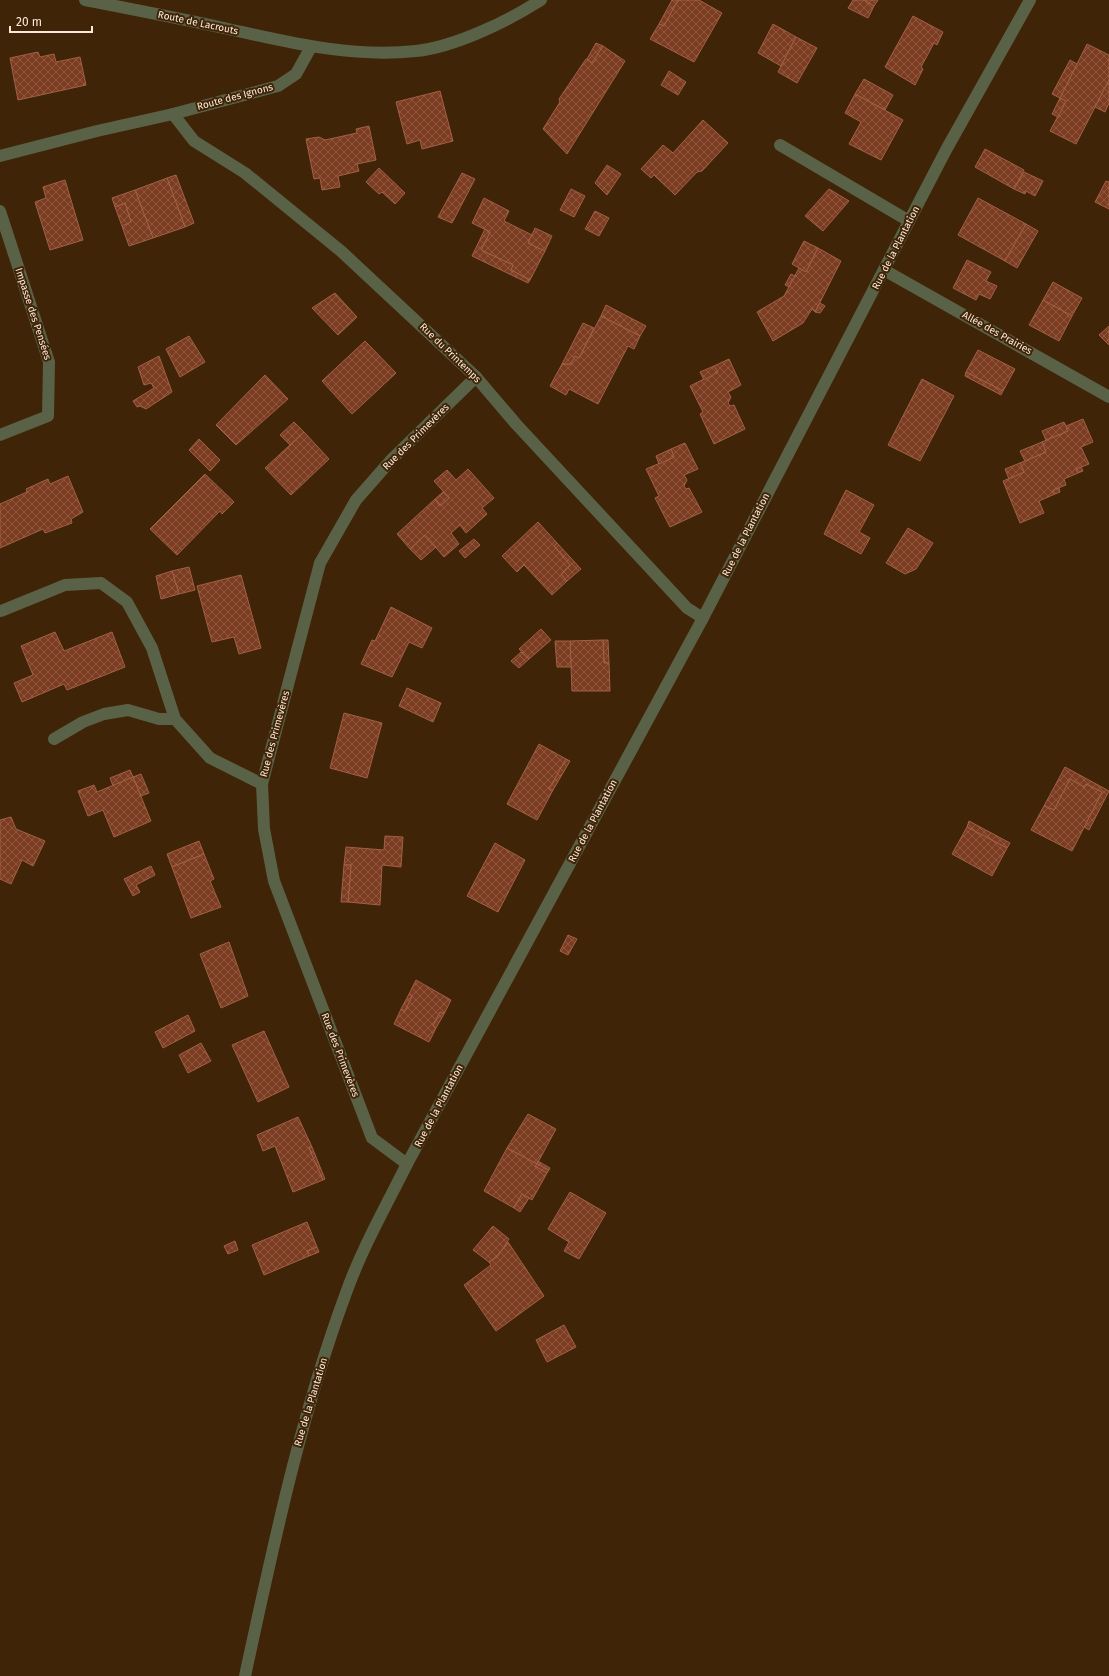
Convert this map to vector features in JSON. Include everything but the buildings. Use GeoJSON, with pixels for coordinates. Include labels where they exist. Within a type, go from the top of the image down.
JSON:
{"type":"FeatureCollection","features":[{"type":"Feature","properties":{"kind":"street","name":"Route de Lacrouts"},"geometry":{"type":"LineString","coordinates":[[85,0],[311,47]]}},
{"type":"Feature","properties":{"kind":"street"},"geometry":{"type":"LineString","coordinates":[[311,47],[371,54],[417,51],[462,39],[521,13],[541,0]]}},
{"type":"Feature","properties":{"kind":"street","name":"Rue de la Plantation"},"geometry":{"type":"LineString","coordinates":[[245,1676],[302,1428],[346,1292],[371,1235],[407,1164],[703,618],[884,270],[1030,0]]}},
{"type":"Feature","properties":{"kind":"street","name":"Route des Ignons"},"geometry":{"type":"LineString","coordinates":[[0,156],[173,114],[278,86],[296,74],[311,47]]}},
{"type":"Feature","properties":{"kind":"street","name":"Rue du Printemps"},"geometry":{"type":"LineString","coordinates":[[173,114],[194,141],[245,173],[342,252],[476,377],[516,424],[687,608],[703,618]]}},
{"type":"Feature","properties":{"kind":"street"},"geometry":{"type":"LineString","coordinates":[[780,145],[910,221]]}},
{"type":"Feature","properties":{"kind":"street","name":"Impasse des Pensées"},"geometry":{"type":"LineString","coordinates":[[0,210],[49,362],[48,416],[0,436]]}},
{"type":"Feature","properties":{"kind":"street","name":"Allée des Prairies"},"geometry":{"type":"LineString","coordinates":[[884,270],[1109,397]]}},
{"type":"Feature","properties":{"kind":"street","name":"Rue des Primevères"},"geometry":{"type":"LineString","coordinates":[[407,1164],[372,1138],[330,1028],[274,881],[264,829],[262,784],[320,563],[356,500],[392,459],[476,377]]}},
{"type":"Feature","properties":{"kind":"street"},"geometry":{"type":"LineString","coordinates":[[2,610],[65,585],[101,583],[127,602],[149,641],[175,719],[210,758],[262,784]]}},
{"type":"Feature","properties":{"kind":"street"},"geometry":{"type":"LineString","coordinates":[[54,739],[83,722],[104,714],[128,710],[159,719],[175,719]]}}]}
